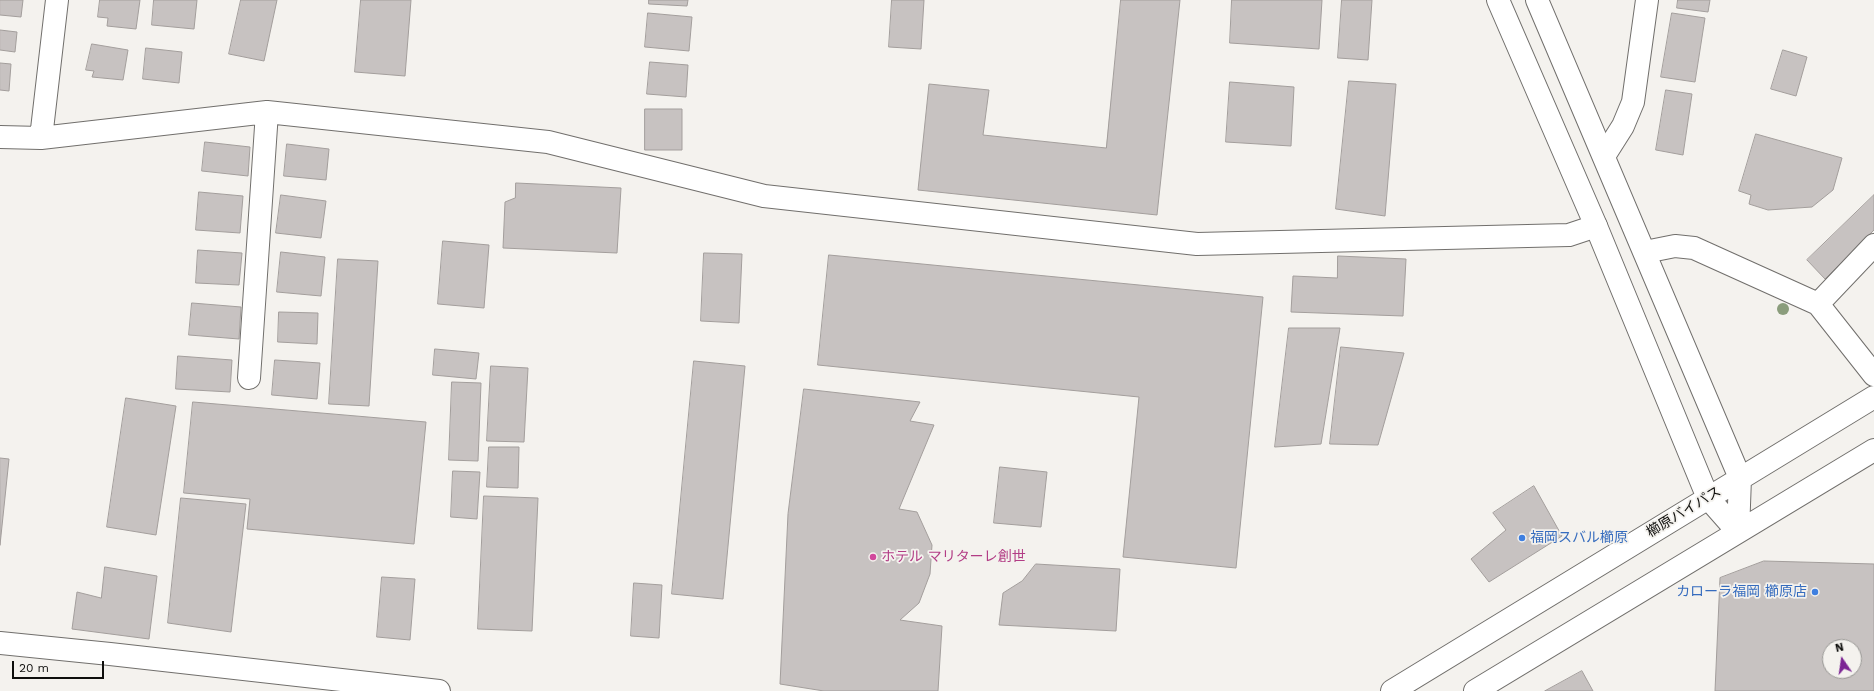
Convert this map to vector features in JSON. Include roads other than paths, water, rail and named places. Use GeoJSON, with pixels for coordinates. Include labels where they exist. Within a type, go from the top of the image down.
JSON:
{"type":"FeatureCollection","features":[{"type":"Feature","properties":{"kind":"street"},"geometry":{"type":"LineString","coordinates":[[41,138],[57,0]]}},
{"type":"Feature","properties":{"kind":"street"},"geometry":{"type":"LineString","coordinates":[[1498,0],[1596,226],[1708,498],[1738,532]]}},
{"type":"Feature","properties":{"kind":"street"},"geometry":{"type":"LineString","coordinates":[[1538,0],[1740,478],[1738,532]]}},
{"type":"Feature","properties":{"kind":"street"},"geometry":{"type":"LineString","coordinates":[[1604,156],[1623,126],[1633,102],[1647,0]]}},
{"type":"Feature","properties":{"kind":"street"},"geometry":{"type":"LineString","coordinates":[[249,378],[267,112]]}},
{"type":"Feature","properties":{"kind":"street"},"geometry":{"type":"LineString","coordinates":[[0,137],[41,138],[267,112],[548,142],[764,196],[1197,244],[1569,235],[1596,226]]}},
{"type":"Feature","properties":{"kind":"street"},"geometry":{"type":"LineString","coordinates":[[1818,304],[1874,244]]}},
{"type":"Feature","properties":{"kind":"street"},"geometry":{"type":"LineString","coordinates":[[1645,252],[1675,246],[1694,248],[1818,304],[1874,375]]}},
{"type":"Feature","properties":{"kind":"street","name":"櫛原バイパス"},"geometry":{"type":"LineString","coordinates":[[1392,691],[1874,397]]}},
{"type":"Feature","properties":{"kind":"street"},"geometry":{"type":"LineString","coordinates":[[1476,691],[1874,450]]}},
{"type":"Feature","properties":{"kind":"street"},"geometry":{"type":"LineString","coordinates":[[0,643],[439,691]]}},
{"type":"Feature","properties":{"kind":"place","name":"福岡スバル櫛原"},"geometry":{"type":"Point","coordinates":[1522,538]}},
{"type":"Feature","properties":{"kind":"place","name":"ホテル マリターレ創世"},"geometry":{"type":"Point","coordinates":[873,557]}},
{"type":"Feature","properties":{"kind":"place","name":"カローラ福岡 櫛原店"},"geometry":{"type":"Point","coordinates":[1815,592]}}]}
